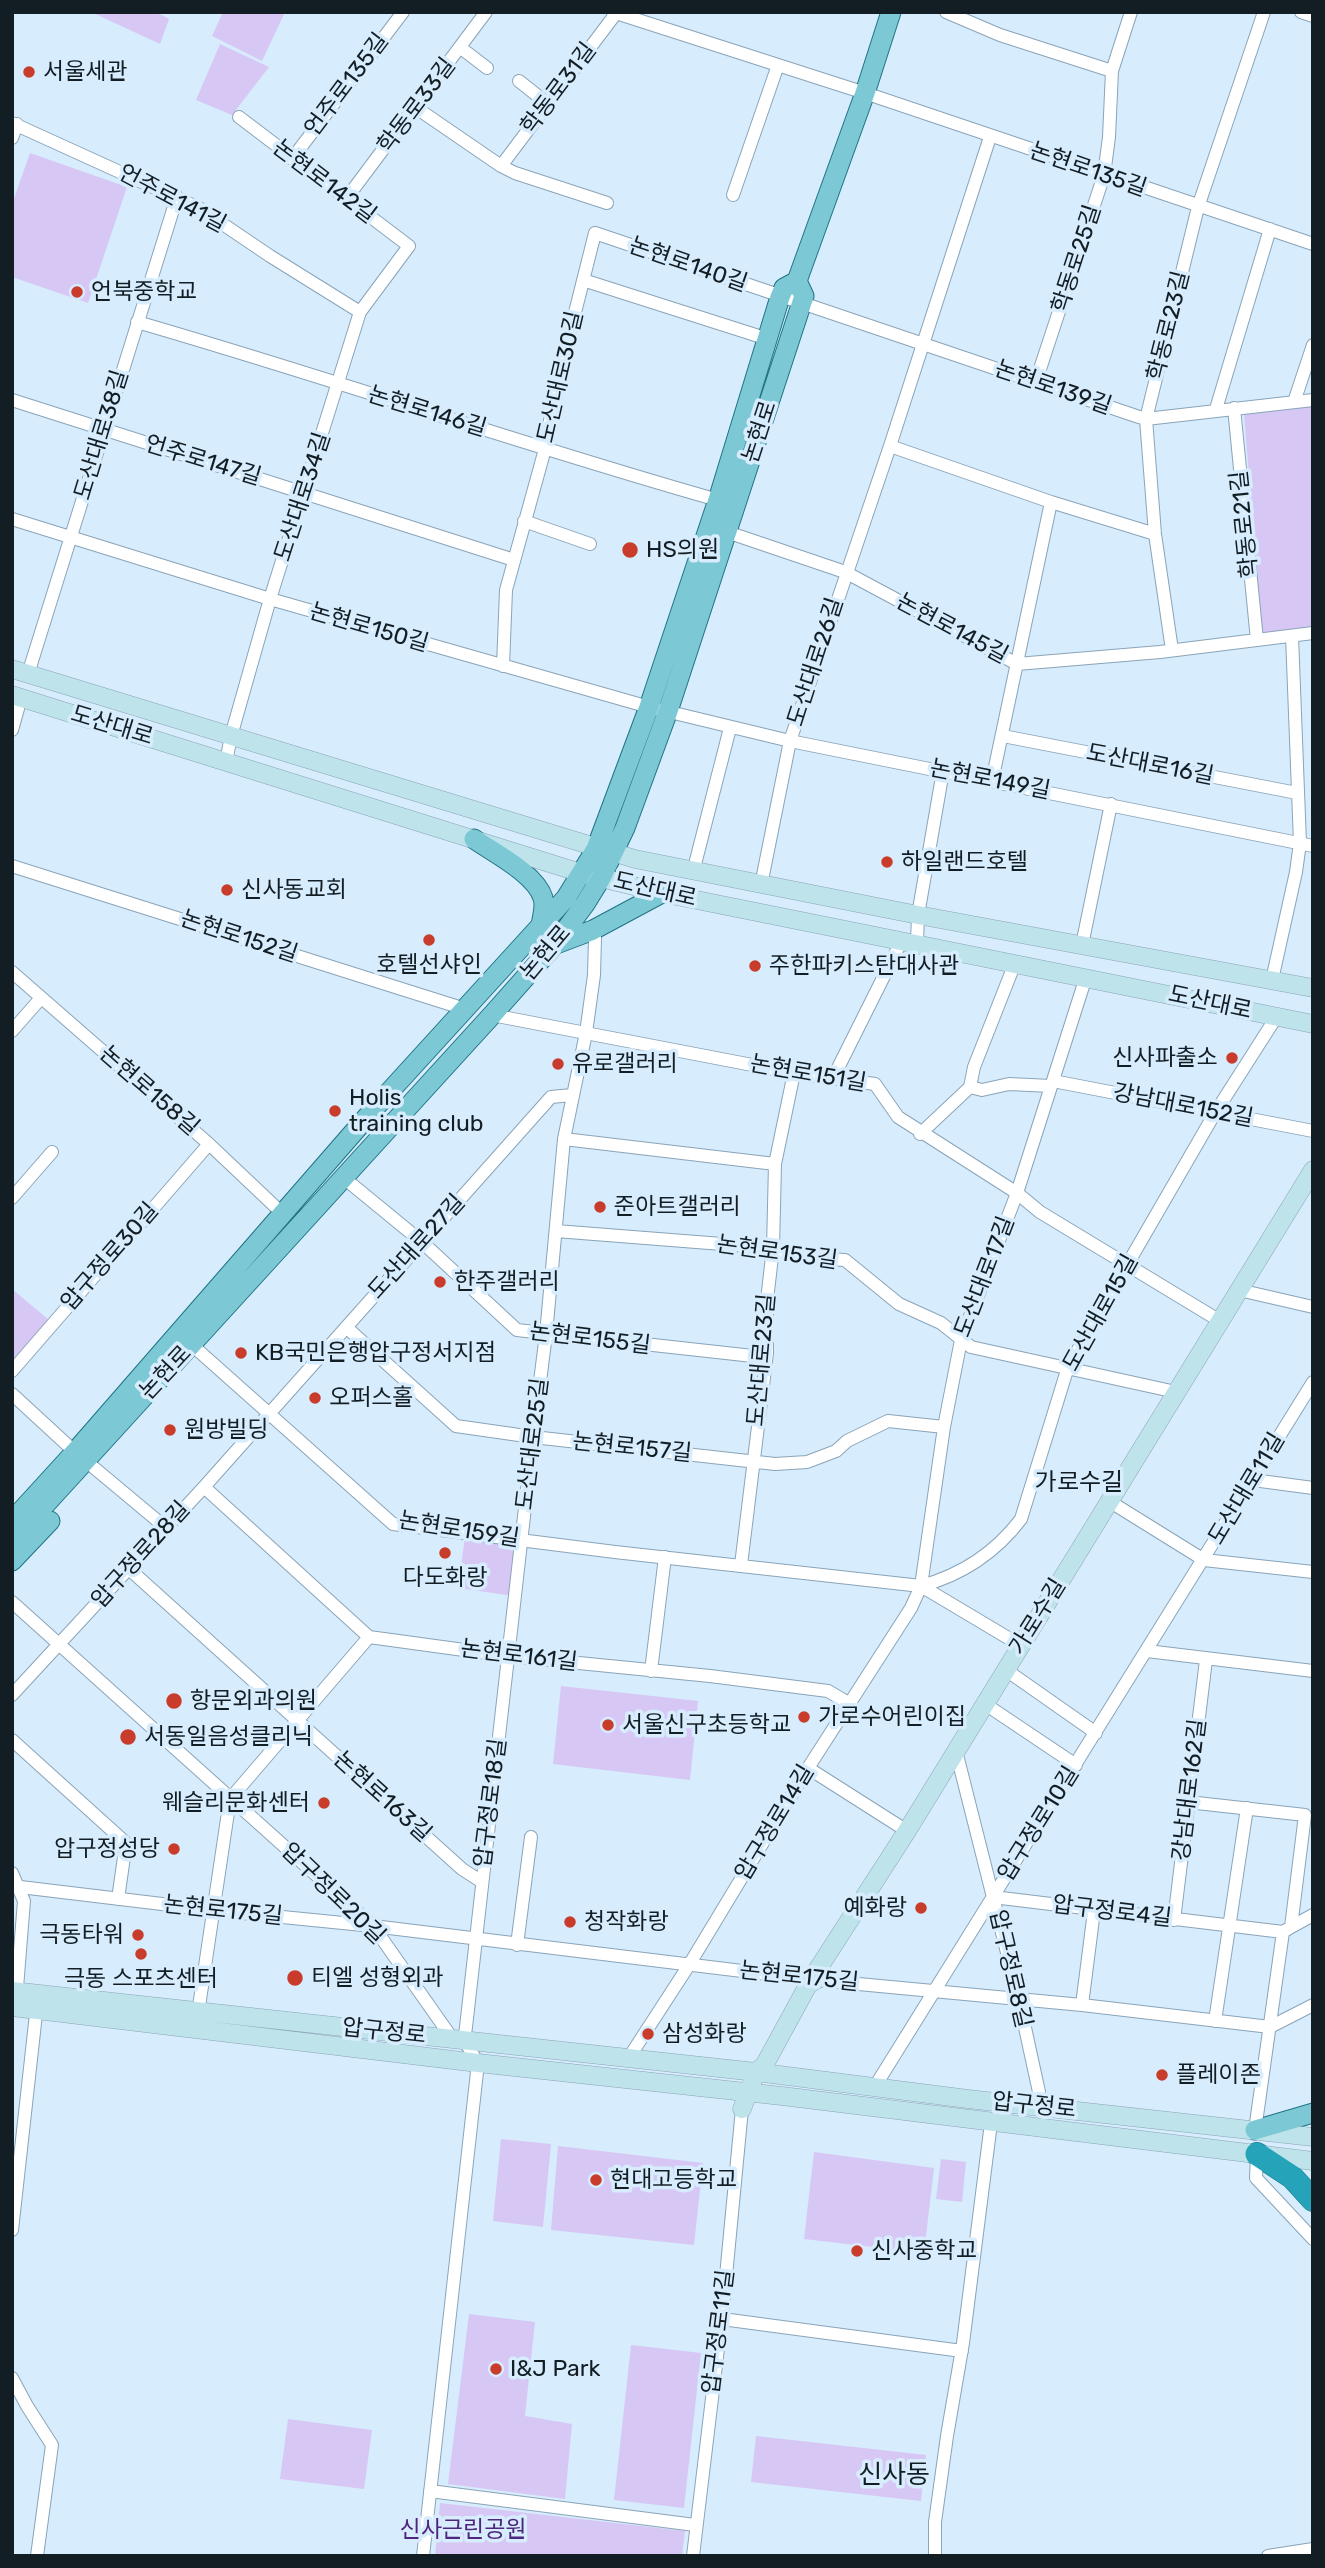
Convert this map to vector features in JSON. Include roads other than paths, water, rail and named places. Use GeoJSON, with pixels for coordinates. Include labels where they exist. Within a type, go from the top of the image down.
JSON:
{"type":"FeatureCollection","features":[{"type":"Feature","properties":{"kind":"highway"},"geometry":{"type":"LineString","coordinates":[[1257,2154],[1292,2177],[1313,2200]]}},
{"type":"Feature","properties":{"kind":"main road","name":"논현로"},"geometry":{"type":"LineString","coordinates":[[659,709],[718,500],[780,297],[784,288],[797,281],[865,93],[891,12]]}},
{"type":"Feature","properties":{"kind":"main road","name":"논현로"},"geometry":{"type":"LineString","coordinates":[[81,1457],[192,1345],[492,1015],[555,944],[601,878],[605,851],[727,532],[804,296],[797,281]]}},
{"type":"Feature","properties":{"kind":"main road","name":"도산대로"},"geometry":{"type":"LineString","coordinates":[[20,672],[605,851],[693,872],[1313,988]]}},
{"type":"Feature","properties":{"kind":"main road","name":"도산대로"},"geometry":{"type":"LineString","coordinates":[[17,697],[581,873],[662,893],[1313,1024]]}},
{"type":"Feature","properties":{"kind":"main road"},"geometry":{"type":"LineString","coordinates":[[474,839],[530,878],[542,895],[544,905],[541,926]]}},
{"type":"Feature","properties":{"kind":"main road","name":"논현로"},"geometry":{"type":"LineString","coordinates":[[12,1541],[39,1503],[81,1457],[283,1213],[566,898],[581,873],[605,851]]}},
{"type":"Feature","properties":{"kind":"main road"},"geometry":{"type":"LineString","coordinates":[[555,944],[593,930],[662,893]]}},
{"type":"Feature","properties":{"kind":"main road","name":"가로수길"},"geometry":{"type":"LineString","coordinates":[[761,2068],[808,1985],[816,1980],[817,1972],[1313,1170]]}},
{"type":"Feature","properties":{"kind":"main road","name":"논현로"},"geometry":{"type":"LineString","coordinates":[[12,1510],[32,1488],[54,1487]]}},
{"type":"Feature","properties":{"kind":"main road","name":"논현로"},"geometry":{"type":"LineString","coordinates":[[12,1561],[57,1514],[54,1487]]}},
{"type":"Feature","properties":{"kind":"main road","name":"논현로"},"geometry":{"type":"LineString","coordinates":[[12,1521],[39,1503]]}},
{"type":"Feature","properties":{"kind":"main road","name":"압구정로"},"geometry":{"type":"LineString","coordinates":[[14,1999],[744,2100],[991,2123],[1313,2161]]}},
{"type":"Feature","properties":{"kind":"main road","name":"압구정로"},"geometry":{"type":"LineString","coordinates":[[37,2002],[198,2012],[628,2059],[761,2068],[874,2088],[1313,2137]]}},
{"type":"Feature","properties":{"kind":"main road"},"geometry":{"type":"LineString","coordinates":[[744,2100],[761,2068]]}},
{"type":"Feature","properties":{"kind":"main road"},"geometry":{"type":"LineString","coordinates":[[991,2123],[993,2102]]}},
{"type":"Feature","properties":{"kind":"main road"},"geometry":{"type":"LineString","coordinates":[[1255,2130],[1313,2113]]}},
{"type":"Feature","properties":{"kind":"street","name":"언주로135길"},"geometry":{"type":"LineString","coordinates":[[292,159],[403,12]]}},
{"type":"Feature","properties":{"kind":"street","name":"학동로33길"},"geometry":{"type":"LineString","coordinates":[[346,199],[486,12]]}},
{"type":"Feature","properties":{"kind":"street"},"geometry":{"type":"LineString","coordinates":[[946,12],[1000,35],[1112,71]]}},
{"type":"Feature","properties":{"kind":"street","name":"학동로25길"},"geometry":{"type":"LineString","coordinates":[[1036,381],[1104,175],[1112,71],[1131,12]]}},
{"type":"Feature","properties":{"kind":"street","name":"학동로23길"},"geometry":{"type":"LineString","coordinates":[[1172,650],[1155,534],[1146,419],[1198,207],[1264,12]]}},
{"type":"Feature","properties":{"kind":"street"},"geometry":{"type":"LineString","coordinates":[[1301,12],[1313,16]]}},
{"type":"Feature","properties":{"kind":"street","name":"논현로135길"},"geometry":{"type":"LineString","coordinates":[[615,13],[865,93],[1313,244]]}},
{"type":"Feature","properties":{"kind":"street","name":"학동로31길"},"geometry":{"type":"LineString","coordinates":[[501,166],[615,13]]}},
{"type":"Feature","properties":{"kind":"street"},"geometry":{"type":"LineString","coordinates":[[461,48],[486,68]]}},
{"type":"Feature","properties":{"kind":"street"},"geometry":{"type":"LineString","coordinates":[[733,195],[778,65]]}},
{"type":"Feature","properties":{"kind":"street"},"geometry":{"type":"LineString","coordinates":[[519,81],[548,104]]}},
{"type":"Feature","properties":{"kind":"street"},"geometry":{"type":"LineString","coordinates":[[415,107],[501,166],[607,203]]}},
{"type":"Feature","properties":{"kind":"street","name":"논현로142길"},"geometry":{"type":"LineString","coordinates":[[239,117],[409,246]]}},
{"type":"Feature","properties":{"kind":"street"},"geometry":{"type":"LineString","coordinates":[[12,138],[15,124]]}},
{"type":"Feature","properties":{"kind":"street","name":"언주로141길"},"geometry":{"type":"LineString","coordinates":[[15,124],[199,208],[360,312]]}},
{"type":"Feature","properties":{"kind":"street","name":"도산대로26길"},"geometry":{"type":"LineString","coordinates":[[761,885],[790,740],[890,446],[990,137]]}},
{"type":"Feature","properties":{"kind":"street","name":"도산대로38길"},"geometry":{"type":"LineString","coordinates":[[20,672],[71,538],[177,197]]}},
{"type":"Feature","properties":{"kind":"street"},"geometry":{"type":"LineString","coordinates":[[1216,409],[1270,229]]}},
{"type":"Feature","properties":{"kind":"street","name":"도산대로30길"},"geometry":{"type":"LineString","coordinates":[[503,666],[504,612],[514,560],[545,449],[555,392],[595,233]]}},
{"type":"Feature","properties":{"kind":"street","name":"논현로140길"},"geometry":{"type":"LineString","coordinates":[[595,233],[801,304]]}},
{"type":"Feature","properties":{"kind":"street","name":"도산대로34길"},"geometry":{"type":"LineString","coordinates":[[226,762],[270,599],[360,312],[409,246]]}},
{"type":"Feature","properties":{"kind":"street"},"geometry":{"type":"LineString","coordinates":[[583,279],[768,339]]}},
{"type":"Feature","properties":{"kind":"street","name":"논현로139길"},"geometry":{"type":"LineString","coordinates":[[801,304],[1146,419],[1313,400]]}},
{"type":"Feature","properties":{"kind":"street","name":"논현로146길"},"geometry":{"type":"LineString","coordinates":[[137,322],[718,500]]}},
{"type":"Feature","properties":{"kind":"street"},"geometry":{"type":"LineString","coordinates":[[1294,402],[1313,345]]}},
{"type":"Feature","properties":{"kind":"street","name":"언주로147길"},"geometry":{"type":"LineString","coordinates":[[12,400],[514,560]]}},
{"type":"Feature","properties":{"kind":"street","name":"학동로21길"},"geometry":{"type":"LineString","coordinates":[[1234,408],[1257,640]]}},
{"type":"Feature","properties":{"kind":"street"},"geometry":{"type":"LineString","coordinates":[[890,446],[1051,502],[1155,534]]}},
{"type":"Feature","properties":{"kind":"street"},"geometry":{"type":"LineString","coordinates":[[992,781],[1051,502]]}},
{"type":"Feature","properties":{"kind":"street","name":"논현로150길"},"geometry":{"type":"LineString","coordinates":[[12,519],[270,599],[659,709]]}},
{"type":"Feature","properties":{"kind":"street"},"geometry":{"type":"LineString","coordinates":[[524,521],[590,544]]}},
{"type":"Feature","properties":{"kind":"street","name":"논현로145길"},"geometry":{"type":"LineString","coordinates":[[727,532],[845,572],[1017,664],[1313,634]]}},
{"type":"Feature","properties":{"kind":"street"},"geometry":{"type":"LineString","coordinates":[[1272,980],[1296,872],[1306,844],[1297,793],[1292,636]]}},
{"type":"Feature","properties":{"kind":"street"},"geometry":{"type":"LineString","coordinates":[[12,730],[17,697]]}},
{"type":"Feature","properties":{"kind":"street","name":"논현로149길"},"geometry":{"type":"LineString","coordinates":[[659,709],[790,740],[1306,844]]}},
{"type":"Feature","properties":{"kind":"street"},"geometry":{"type":"LineString","coordinates":[[693,872],[730,727]]}},
{"type":"Feature","properties":{"kind":"street","name":"도산대로16길"},"geometry":{"type":"LineString","coordinates":[[1003,736],[1297,793]]}},
{"type":"Feature","properties":{"kind":"street"},"geometry":{"type":"LineString","coordinates":[[833,1078],[909,942],[918,915],[943,771]]}},
{"type":"Feature","properties":{"kind":"street"},"geometry":{"type":"LineString","coordinates":[[1082,945],[1111,804]]}},
{"type":"Feature","properties":{"kind":"street","name":"논현로152길"},"geometry":{"type":"LineString","coordinates":[[12,866],[465,1009]]}},
{"type":"Feature","properties":{"kind":"street","name":"도산대로25길"},"geometry":{"type":"LineString","coordinates":[[522,1541],[546,1334],[564,1139],[586,1033],[594,975],[593,930]]}},
{"type":"Feature","properties":{"kind":"street"},"geometry":{"type":"LineString","coordinates":[[920,1133],[970,1087],[974,1067],[1015,963]]}},
{"type":"Feature","properties":{"kind":"street","name":"논현로158길"},"geometry":{"type":"LineString","coordinates":[[12,972],[209,1144],[283,1213]]}},
{"type":"Feature","properties":{"kind":"street","name":"도산대로17길"},"geometry":{"type":"LineString","coordinates":[[921,1586],[944,1427],[961,1340],[1017,1193],[1086,977]]}},
{"type":"Feature","properties":{"kind":"street"},"geometry":{"type":"LineString","coordinates":[[12,1031],[41,998]]}},
{"type":"Feature","properties":{"kind":"street","name":"논현로151길"},"geometry":{"type":"LineString","coordinates":[[492,1015],[794,1073],[875,1084],[898,1117],[920,1133],[1017,1193],[1040,1212],[1220,1321]]}},
{"type":"Feature","properties":{"kind":"street","name":"도산대로15길"},"geometry":{"type":"LineString","coordinates":[[921,1586],[942,1580],[978,1560],[1008,1536],[1021,1518],[1068,1367],[1215,1113],[1277,1017]]}},
{"type":"Feature","properties":{"kind":"street","name":"도산대로23길"},"geometry":{"type":"LineString","coordinates":[[741,1565],[767,1353],[767,1300],[773,1248],[775,1164],[794,1073]]}},
{"type":"Feature","properties":{"kind":"street","name":"강남대로152길"},"geometry":{"type":"LineString","coordinates":[[970,1087],[982,1090],[1009,1084],[1052,1084],[1313,1131]]}},
{"type":"Feature","properties":{"kind":"street","name":"도산대로27길"},"geometry":{"type":"LineString","coordinates":[[269,1413],[551,1097],[572,1095]]}},
{"type":"Feature","properties":{"kind":"street"},"geometry":{"type":"LineString","coordinates":[[564,1139],[775,1164]]}},
{"type":"Feature","properties":{"kind":"street","name":"압구정로30길"},"geometry":{"type":"LineString","coordinates":[[12,1371],[209,1144]]}},
{"type":"Feature","properties":{"kind":"street"},"geometry":{"type":"LineString","coordinates":[[12,1198],[52,1152]]}},
{"type":"Feature","properties":{"kind":"street","name":"논현로155길"},"geometry":{"type":"LineString","coordinates":[[344,1178],[422,1242],[517,1330],[753,1356],[767,1353]]}},
{"type":"Feature","properties":{"kind":"street","name":"논현로153길"},"geometry":{"type":"LineString","coordinates":[[556,1231],[773,1248],[797,1256],[845,1260],[899,1304],[941,1323],[971,1347],[1176,1392]]}},
{"type":"Feature","properties":{"kind":"street"},"geometry":{"type":"LineString","coordinates":[[1239,1290],[1313,1307]]}},
{"type":"Feature","properties":{"kind":"street","name":"논현로157길"},"geometry":{"type":"LineString","coordinates":[[346,1327],[456,1426],[775,1464],[807,1462],[836,1451],[847,1441],[888,1421],[944,1427]]}},
{"type":"Feature","properties":{"kind":"street","name":"논현로159길"},"geometry":{"type":"LineString","coordinates":[[192,1345],[393,1524],[921,1586],[1020,1645]]}},
{"type":"Feature","properties":{"kind":"street","name":"도산대로11길"},"geometry":{"type":"LineString","coordinates":[[1204,1560],[1313,1382]]}},
{"type":"Feature","properties":{"kind":"street"},"geometry":{"type":"LineString","coordinates":[[12,1394],[81,1457],[165,1527]]}},
{"type":"Feature","properties":{"kind":"street","name":"압구정로28길"},"geometry":{"type":"LineString","coordinates":[[12,1695],[269,1413]]}},
{"type":"Feature","properties":{"kind":"street"},"geometry":{"type":"LineString","coordinates":[[1253,1480],[1313,1488]]}},
{"type":"Feature","properties":{"kind":"street"},"geometry":{"type":"LineString","coordinates":[[198,2012],[230,1799],[369,1637],[204,1486]]}},
{"type":"Feature","properties":{"kind":"street"},"geometry":{"type":"LineString","coordinates":[[1110,1501],[1204,1560],[1313,1572]]}},
{"type":"Feature","properties":{"kind":"street","name":"압구정로18길"},"geometry":{"type":"LineString","coordinates":[[458,2040],[476,1940],[522,1541]]}},
{"type":"Feature","properties":{"kind":"street"},"geometry":{"type":"LineString","coordinates":[[651,1671],[665,1557]]}},
{"type":"Feature","properties":{"kind":"street","name":"압구정로10길"},"geometry":{"type":"LineString","coordinates":[[874,2088],[1204,1560]]}},
{"type":"Feature","properties":{"kind":"street","name":"논현로163길"},"geometry":{"type":"LineString","coordinates":[[128,1568],[462,1869],[482,1882]]}},
{"type":"Feature","properties":{"kind":"street","name":"압구정로14길"},"geometry":{"type":"LineString","coordinates":[[628,2059],[689,1965],[808,1768],[911,1608],[921,1586]]}},
{"type":"Feature","properties":{"kind":"street","name":"압구정로20길"},"geometry":{"type":"LineString","coordinates":[[12,1602],[373,1926],[430,2005],[478,2063]]}},
{"type":"Feature","properties":{"kind":"street","name":"논현로161길"},"geometry":{"type":"LineString","coordinates":[[369,1637],[508,1656],[828,1691],[850,1704]]}},
{"type":"Feature","properties":{"kind":"street"},"geometry":{"type":"LineString","coordinates":[[1147,1651],[1313,1671]]}},
{"type":"Feature","properties":{"kind":"street","name":"강남대로162길"},"geometry":{"type":"LineString","coordinates":[[1174,1920],[1206,1660]]}},
{"type":"Feature","properties":{"kind":"street"},"geometry":{"type":"LineString","coordinates":[[1006,1670],[1096,1733]]}},
{"type":"Feature","properties":{"kind":"street"},"geometry":{"type":"LineString","coordinates":[[985,1704],[1076,1765]]}},
{"type":"Feature","properties":{"kind":"street"},"geometry":{"type":"LineString","coordinates":[[12,1740],[126,1843],[118,1899]]}},
{"type":"Feature","properties":{"kind":"street","name":"압구정로8길"},"geometry":{"type":"LineString","coordinates":[[956,1751],[1019,2000],[1039,2092],[1037,2106]]}},
{"type":"Feature","properties":{"kind":"street"},"geometry":{"type":"LineString","coordinates":[[808,1768],[907,1830]]}},
{"type":"Feature","properties":{"kind":"street"},"geometry":{"type":"LineString","coordinates":[[1188,1802],[1305,1815],[1255,2130]]}},
{"type":"Feature","properties":{"kind":"street"},"geometry":{"type":"LineString","coordinates":[[1215,2021],[1247,1808]]}},
{"type":"Feature","properties":{"kind":"street"},"geometry":{"type":"LineString","coordinates":[[517,1945],[531,1837]]}},
{"type":"Feature","properties":{"kind":"street"},"geometry":{"type":"LineString","coordinates":[[12,1873],[24,1901],[14,1999]]}},
{"type":"Feature","properties":{"kind":"street","name":"논현로175길"},"geometry":{"type":"LineString","coordinates":[[16,1886],[816,1980],[1082,2005],[1270,2027]]}},
{"type":"Feature","properties":{"kind":"street","name":"압구정로4길"},"geometry":{"type":"LineString","coordinates":[[993,1897],[1230,1927],[1287,1929]]}},
{"type":"Feature","properties":{"kind":"street"},"geometry":{"type":"LineString","coordinates":[[1082,2005],[1094,1911]]}},
{"type":"Feature","properties":{"kind":"street"},"geometry":{"type":"LineString","coordinates":[[1287,1929],[1313,1915]]}},
{"type":"Feature","properties":{"kind":"street"},"geometry":{"type":"LineString","coordinates":[[12,2230],[37,2002]]}},
{"type":"Feature","properties":{"kind":"street"},"geometry":{"type":"LineString","coordinates":[[1270,2027],[1313,2005]]}},
{"type":"Feature","properties":{"kind":"street"},"geometry":{"type":"LineString","coordinates":[[423,2556],[478,2063]]}},
{"type":"Feature","properties":{"kind":"street","name":"압구정로11길"},"geometry":{"type":"LineString","coordinates":[[693,2556],[722,2319],[744,2100]]}},
{"type":"Feature","properties":{"kind":"street","name":"압구정로"},"geometry":{"type":"LineString","coordinates":[[934,2556],[935,2522],[963,2347],[991,2123]]}},
{"type":"Feature","properties":{"kind":"street"},"geometry":{"type":"LineString","coordinates":[[1257,2154],[1256,2178],[1313,2239]]}},
{"type":"Feature","properties":{"kind":"street"},"geometry":{"type":"LineString","coordinates":[[722,2319],[963,2347]]}},
{"type":"Feature","properties":{"kind":"street"},"geometry":{"type":"LineString","coordinates":[[12,2378],[52,2445],[37,2556]]}},
{"type":"Feature","properties":{"kind":"street"},"geometry":{"type":"LineString","coordinates":[[430,2491],[695,2525]]}},
{"type":"Feature","properties":{"kind":"street"},"geometry":{"type":"LineString","coordinates":[[1268,2556],[1313,2549]]}},
{"type":"Feature","properties":{"kind":"place","name":"서울세관"},"geometry":{"type":"Point","coordinates":[29,72]}},
{"type":"Feature","properties":{"kind":"place","name":"언북중학교"},"geometry":{"type":"Point","coordinates":[77,292]}},
{"type":"Feature","properties":{"kind":"place","name":"HS의원"},"geometry":{"type":"Point","coordinates":[630,550]}},
{"type":"Feature","properties":{"kind":"place","name":"하일랜드호텔"},"geometry":{"type":"Point","coordinates":[887,862]}},
{"type":"Feature","properties":{"kind":"place","name":"신사동교회"},"geometry":{"type":"Point","coordinates":[227,890]}},
{"type":"Feature","properties":{"kind":"place","name":"호텔선샤인"},"geometry":{"type":"Point","coordinates":[429,940]}},
{"type":"Feature","properties":{"kind":"place","name":"주한파키스탄대사관"},"geometry":{"type":"Point","coordinates":[755,966]}},
{"type":"Feature","properties":{"kind":"place","name":"신사파출소"},"geometry":{"type":"Point","coordinates":[1232,1058]}},
{"type":"Feature","properties":{"kind":"place","name":"유로갤러리"},"geometry":{"type":"Point","coordinates":[558,1064]}},
{"type":"Feature","properties":{"kind":"place","name":"Holis training club"},"geometry":{"type":"Point","coordinates":[335,1111]}},
{"type":"Feature","properties":{"kind":"place","name":"준아트갤러리"},"geometry":{"type":"Point","coordinates":[600,1207]}},
{"type":"Feature","properties":{"kind":"place","name":"한주갤러리"},"geometry":{"type":"Point","coordinates":[440,1282]}},
{"type":"Feature","properties":{"kind":"place","name":"KB국민은행압구정서지점"},"geometry":{"type":"Point","coordinates":[241,1353]}},
{"type":"Feature","properties":{"kind":"place","name":"오퍼스홀"},"geometry":{"type":"Point","coordinates":[315,1398]}},
{"type":"Feature","properties":{"kind":"place","name":"원방빌딩"},"geometry":{"type":"Point","coordinates":[170,1430]}},
{"type":"Feature","properties":{"kind":"place","name":"다도화랑"},"geometry":{"type":"Point","coordinates":[445,1553]}},
{"type":"Feature","properties":{"kind":"place","name":"항문외과의원"},"geometry":{"type":"Point","coordinates":[174,1701]}},
{"type":"Feature","properties":{"kind":"place","name":"가로수어린이집"},"geometry":{"type":"Point","coordinates":[804,1717]}},
{"type":"Feature","properties":{"kind":"place","name":"서울신구초등학교"},"geometry":{"type":"Point","coordinates":[608,1725]}},
{"type":"Feature","properties":{"kind":"place","name":"서동일음성클리닉"},"geometry":{"type":"Point","coordinates":[128,1737]}},
{"type":"Feature","properties":{"kind":"place","name":"웨슬리문화센터"},"geometry":{"type":"Point","coordinates":[324,1803]}},
{"type":"Feature","properties":{"kind":"place","name":"압구정성당"},"geometry":{"type":"Point","coordinates":[174,1849]}},
{"type":"Feature","properties":{"kind":"place","name":"예화랑"},"geometry":{"type":"Point","coordinates":[921,1908]}},
{"type":"Feature","properties":{"kind":"place","name":"청작화랑"},"geometry":{"type":"Point","coordinates":[570,1922]}},
{"type":"Feature","properties":{"kind":"place","name":"극동타워"},"geometry":{"type":"Point","coordinates":[138,1935]}},
{"type":"Feature","properties":{"kind":"place","name":"극동 스포츠센터"},"geometry":{"type":"Point","coordinates":[141,1954]}},
{"type":"Feature","properties":{"kind":"place","name":"티엘 성형외과"},"geometry":{"type":"Point","coordinates":[295,1978]}},
{"type":"Feature","properties":{"kind":"place","name":"삼성화랑"},"geometry":{"type":"Point","coordinates":[648,2034]}},
{"type":"Feature","properties":{"kind":"place","name":"플레이존"},"geometry":{"type":"Point","coordinates":[1162,2075]}},
{"type":"Feature","properties":{"kind":"place","name":"현대고등학교"},"geometry":{"type":"Point","coordinates":[596,2180]}},
{"type":"Feature","properties":{"kind":"place","name":"신사중학교"},"geometry":{"type":"Point","coordinates":[857,2251]}},
{"type":"Feature","properties":{"kind":"place","name":"I&J Park"},"geometry":{"type":"Point","coordinates":[496,2369]}},
{"type":"Feature","properties":{"kind":"district","name":"가로수길"},"geometry":{"type":"Point","coordinates":[1079,1483]}},
{"type":"Feature","properties":{"kind":"district","name":"신사동"},"geometry":{"type":"Point","coordinates":[894,2475]}},
{"type":"Feature","properties":{"kind":"park label","name":"신사근린공원"},"geometry":{"type":"Point","coordinates":[463,2530]}}]}
